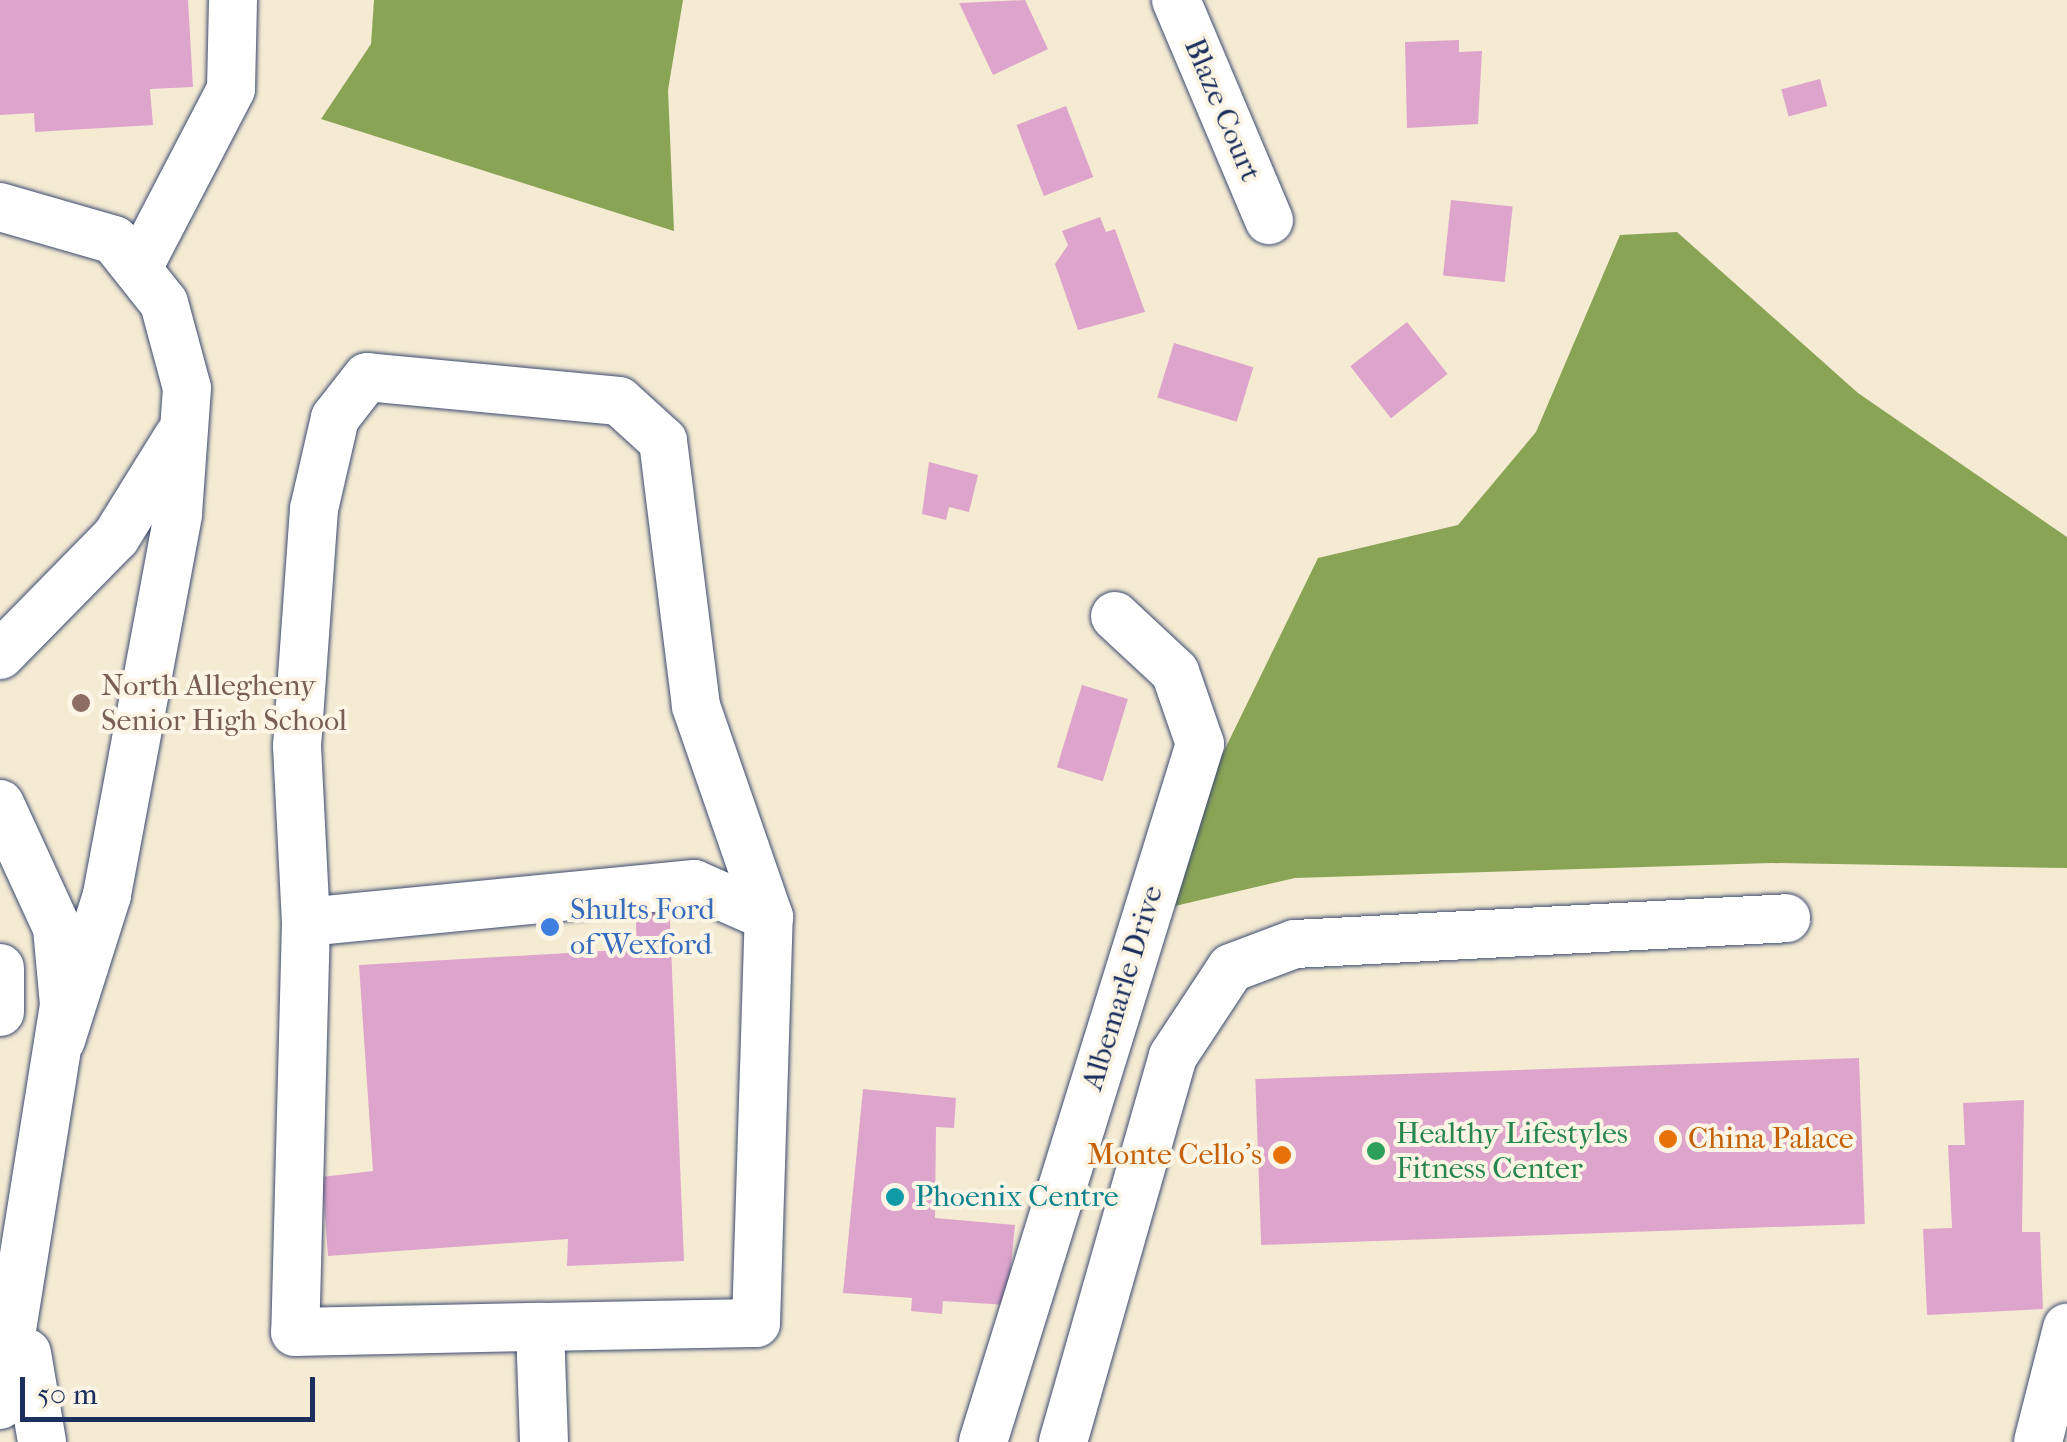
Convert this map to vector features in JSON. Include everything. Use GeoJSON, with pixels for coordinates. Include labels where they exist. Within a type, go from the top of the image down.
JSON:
{"type":"FeatureCollection","features":[{"type":"Feature","properties":{"kind":"street"},"geometry":{"type":"LineString","coordinates":[[140,266],[231,90],[233,0]]}},
{"type":"Feature","properties":{"kind":"street","name":"Blaze Court"},"geometry":{"type":"LineString","coordinates":[[1176,0],[1269,220]]}},
{"type":"Feature","properties":{"kind":"street"},"geometry":{"type":"LineString","coordinates":[[0,207],[84,224],[140,266],[180,348],[182,430],[178,515],[110,876],[61,1040],[0,1405]]}},
{"type":"Feature","properties":{"kind":"street"},"geometry":{"type":"LineString","coordinates":[[367,376],[618,402],[663,441],[696,706],[768,917],[756,1323],[295,1332],[306,922],[297,746],[314,509],[335,418],[367,376]]}},
{"type":"Feature","properties":{"kind":"street"},"geometry":{"type":"LineString","coordinates":[[0,655],[116,537],[182,430]]}},
{"type":"Feature","properties":{"kind":"street","name":"Albemarle Drive"},"geometry":{"type":"LineString","coordinates":[[983,1442],[1200,744],[1175,672],[1115,616]]}},
{"type":"Feature","properties":{"kind":"street"},"geometry":{"type":"LineString","coordinates":[[0,804],[57,928],[61,1040]]}},
{"type":"Feature","properties":{"kind":"street"},"geometry":{"type":"LineString","coordinates":[[306,922],[694,884],[768,917]]}},
{"type":"Feature","properties":{"kind":"street"},"geometry":{"type":"LineString","coordinates":[[1063,1442],[1173,1056],[1231,968],[1295,944],[1786,918]]}},
{"type":"Feature","properties":{"kind":"street"},"geometry":{"type":"LineString","coordinates":[[0,968],[0,1012]]}},
{"type":"Feature","properties":{"kind":"street"},"geometry":{"type":"LineString","coordinates":[[23,1256],[28,1386],[42,1442]]}},
{"type":"Feature","properties":{"kind":"street"},"geometry":{"type":"LineString","coordinates":[[540,1327],[544,1442]]}},
{"type":"Feature","properties":{"kind":"street"},"geometry":{"type":"LineString","coordinates":[[2038,1442],[2067,1328]]}},
{"type":"Feature","properties":{"kind":"green space"},"geometry":{"type":"Polygon","coordinates":[[[374,0],[683,0],[668,90],[674,231],[321,119],[371,44],[374,0]]]}},
{"type":"Feature","properties":{"kind":"green space"},"geometry":{"type":"Polygon","coordinates":[[[1677,232],[1858,393],[2067,537],[2067,868],[1771,863],[1295,878],[1145,913],[1318,558],[1458,525],[1536,432],[1620,235],[1677,232]]]}},
{"type":"Feature","properties":{"kind":"building"},"geometry":{"type":"Polygon","coordinates":[[[0,0],[188,0],[193,87],[150,89],[153,125],[35,132],[34,113],[0,115],[0,0]]]}},
{"type":"Feature","properties":{"kind":"building"},"geometry":{"type":"Polygon","coordinates":[[[1025,0],[1048,49],[993,75],[959,3],[1025,0]]]}},
{"type":"Feature","properties":{"kind":"building"},"geometry":{"type":"Polygon","coordinates":[[[1459,40],[1459,52],[1482,51],[1478,124],[1407,128],[1405,42],[1459,40]]]}},
{"type":"Feature","properties":{"kind":"building"},"geometry":{"type":"Polygon","coordinates":[[[1820,79],[1827,106],[1789,116],[1781,89],[1820,79]]]}},
{"type":"Feature","properties":{"kind":"building"},"geometry":{"type":"Polygon","coordinates":[[[1066,106],[1093,177],[1044,196],[1017,125],[1066,106]]]}},
{"type":"Feature","properties":{"kind":"building"},"geometry":{"type":"Polygon","coordinates":[[[1451,200],[1513,206],[1505,282],[1443,276],[1451,200]]]}},
{"type":"Feature","properties":{"kind":"building"},"geometry":{"type":"Polygon","coordinates":[[[1100,217],[1106,232],[1115,229],[1145,312],[1078,330],[1055,264],[1068,245],[1062,231],[1100,217]]]}},
{"type":"Feature","properties":{"kind":"building"},"geometry":{"type":"Polygon","coordinates":[[[1407,322],[1448,374],[1391,418],[1350,366],[1407,322]]]}},
{"type":"Feature","properties":{"kind":"building"},"geometry":{"type":"Polygon","coordinates":[[[1174,343],[1253,367],[1237,422],[1157,398],[1174,343]]]}},
{"type":"Feature","properties":{"kind":"building"},"geometry":{"type":"Polygon","coordinates":[[[929,462],[978,475],[969,512],[949,507],[946,520],[922,514],[929,462]]]}},
{"type":"Feature","properties":{"kind":"building"},"geometry":{"type":"Polygon","coordinates":[[[1082,685],[1128,699],[1103,781],[1057,767],[1082,685]]]}},
{"type":"Feature","properties":{"kind":"building"},"geometry":{"type":"Polygon","coordinates":[[[669,898],[684,1261],[567,1266],[568,1239],[328,1256],[322,1177],[373,1171],[359,965],[637,949],[635,900],[669,898]]]}},
{"type":"Feature","properties":{"kind":"building"},"geometry":{"type":"Polygon","coordinates":[[[1859,1058],[1865,1224],[1261,1245],[1255,1079],[1859,1058]]]}},
{"type":"Feature","properties":{"kind":"building","name":"Phoenix Centre"},"geometry":{"type":"Polygon","coordinates":[[[863,1089],[956,1098],[954,1128],[936,1127],[935,1218],[1015,1225],[1007,1305],[943,1301],[942,1314],[911,1311],[912,1298],[843,1293],[863,1089]]]}},
{"type":"Feature","properties":{"kind":"building"},"geometry":{"type":"Polygon","coordinates":[[[2024,1100],[2022,1232],[2040,1232],[2043,1309],[1927,1315],[1923,1229],[1952,1228],[1948,1145],[1965,1145],[1963,1103],[2024,1100]]]}},
{"type":"Feature","properties":{"kind":"place","name":"North Allegheny Senior High School"},"geometry":{"type":"Point","coordinates":[81,703]}},
{"type":"Feature","properties":{"kind":"place","name":"Shults Ford of Wexford"},"geometry":{"type":"Point","coordinates":[550,927]}},
{"type":"Feature","properties":{"kind":"place","name":"China Palace"},"geometry":{"type":"Point","coordinates":[1668,1139]}},
{"type":"Feature","properties":{"kind":"place","name":"Healthy Lifestyles Fitness Center"},"geometry":{"type":"Point","coordinates":[1376,1151]}},
{"type":"Feature","properties":{"kind":"place","name":"Monte Cello's"},"geometry":{"type":"Point","coordinates":[1282,1155]}},
{"type":"Feature","properties":{"kind":"place","name":"Phoenix Centre"},"geometry":{"type":"Point","coordinates":[895,1197]}}]}
